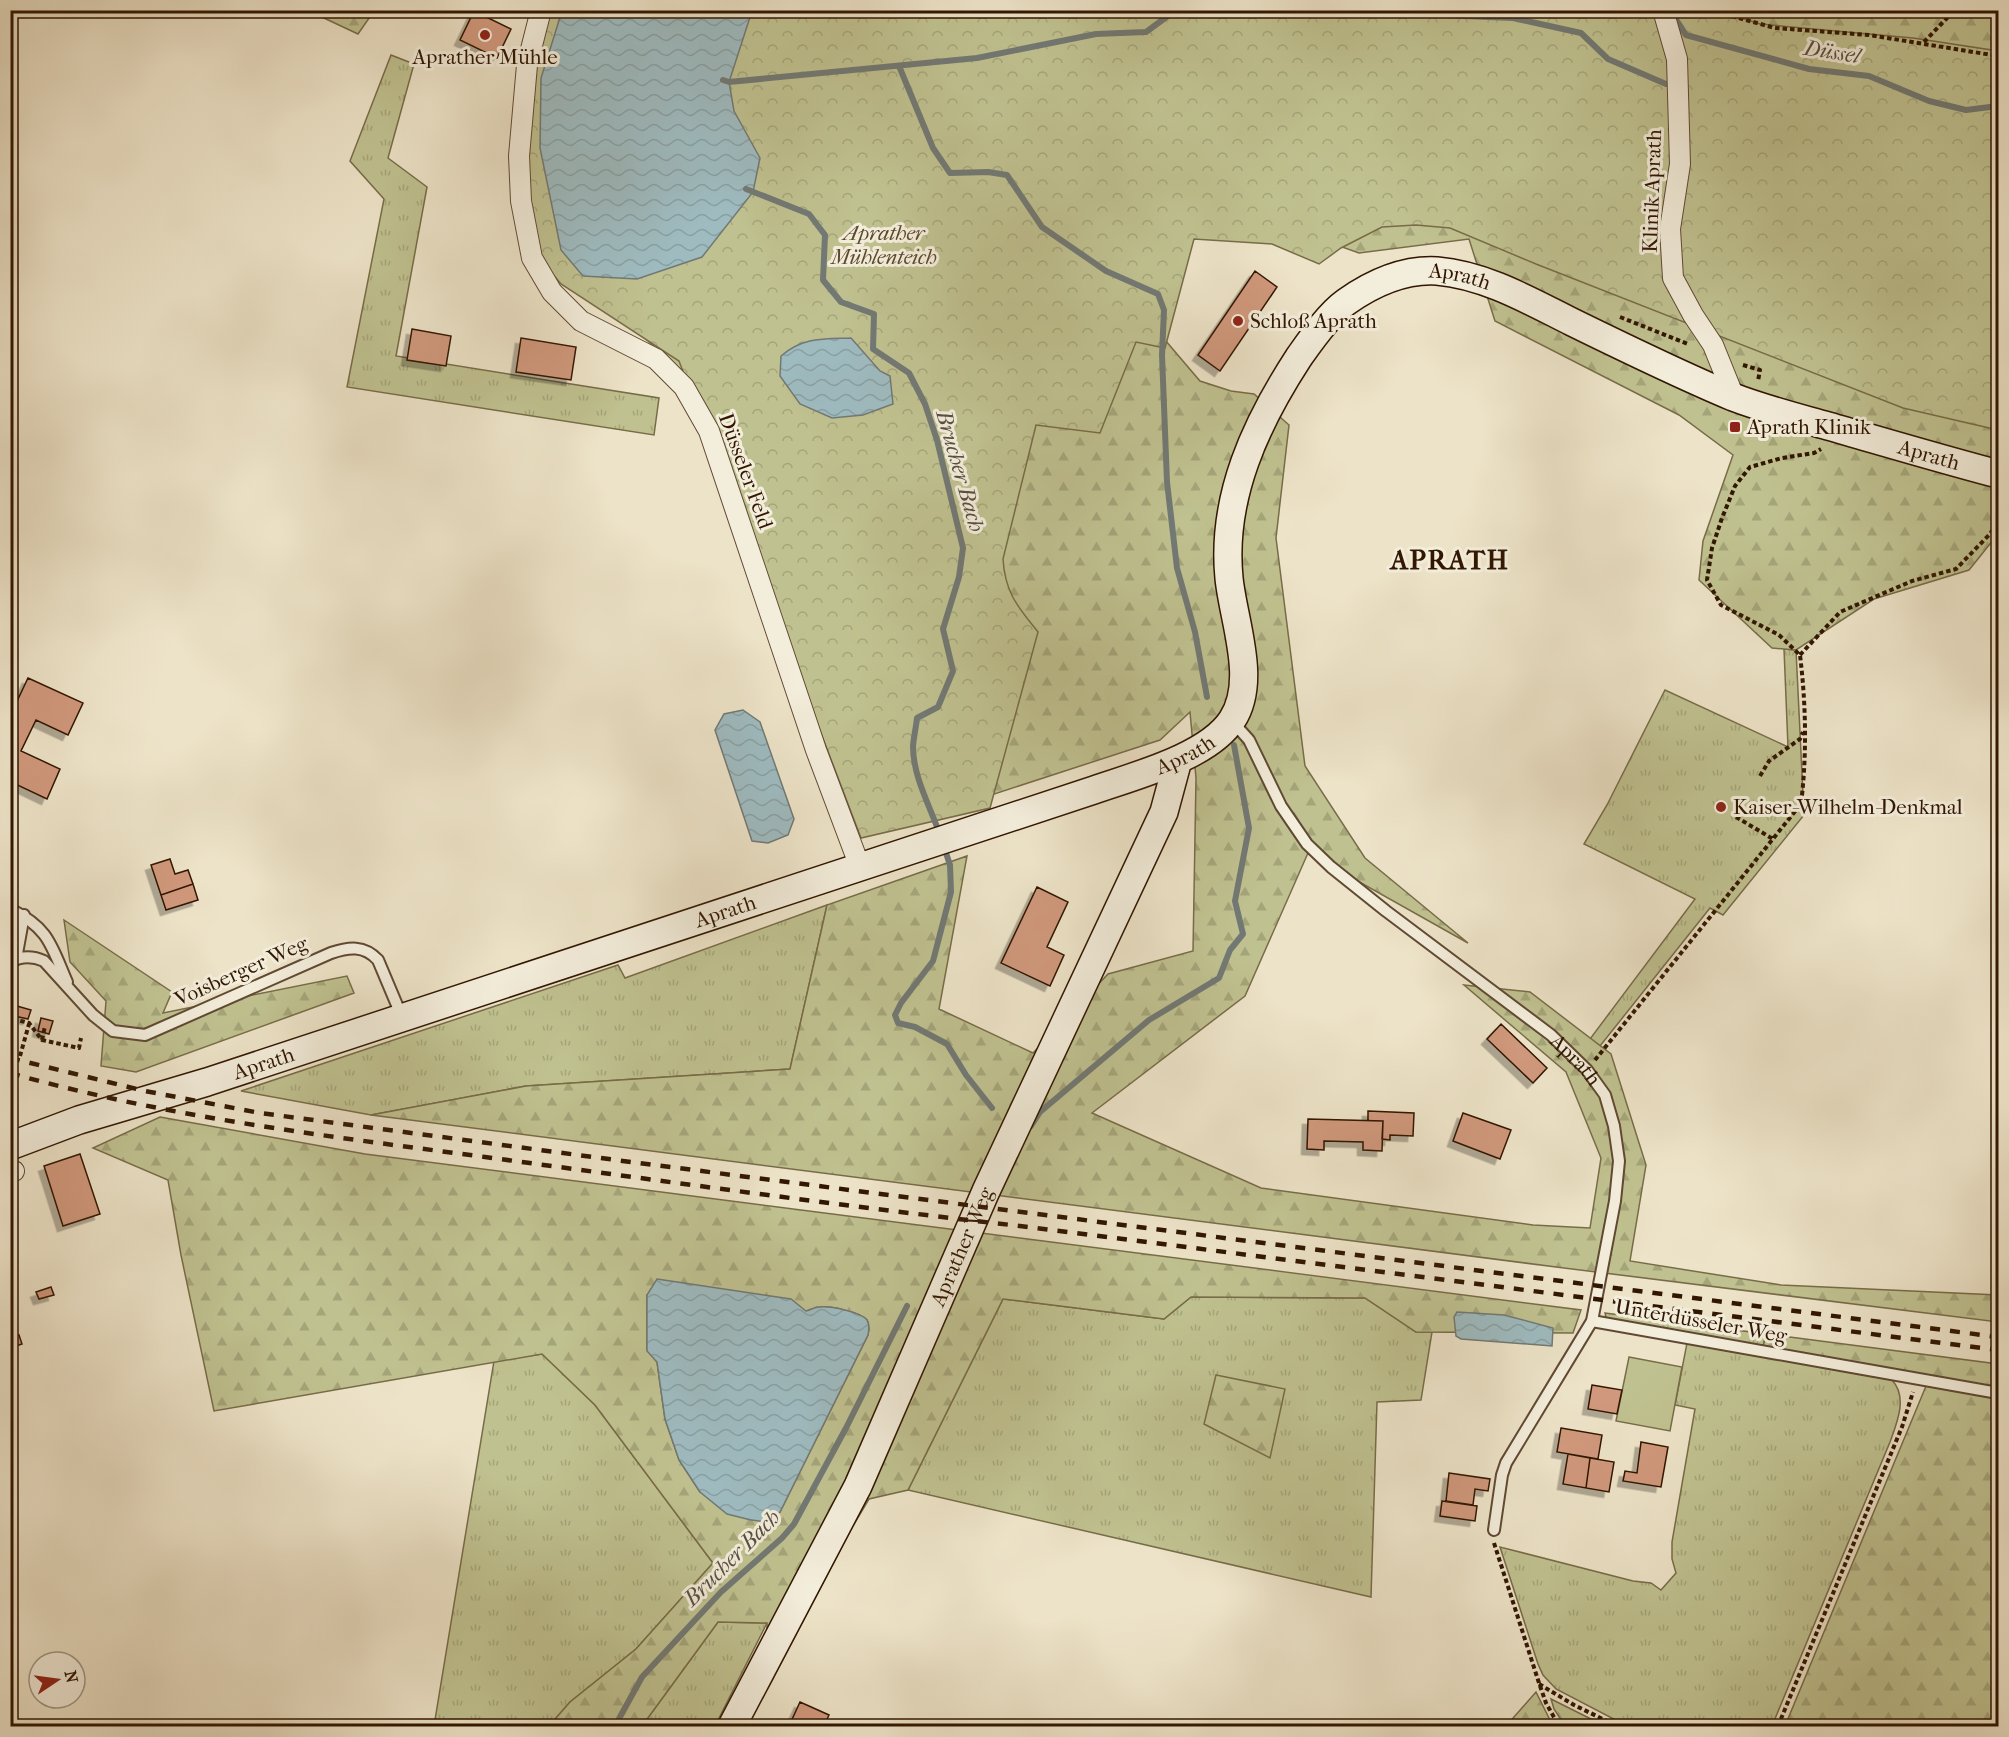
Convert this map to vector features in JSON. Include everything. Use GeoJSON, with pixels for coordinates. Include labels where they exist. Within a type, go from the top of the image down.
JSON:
{"type":"FeatureCollection","features":[{"type":"Feature","properties":{"kind":"main road","name":"Aprath"},"geometry":{"type":"LineString","coordinates":[[12,1163],[79,1120],[207,1082],[1094,790],[1178,760],[1214,739],[1232,721],[1239,705],[1243,676],[1243,664],[1228,578],[1228,538],[1234,498],[1248,451],[1275,394],[1309,342],[1342,304],[1379,281],[1409,273],[1437,271],[1477,278],[1734,397],[1828,426],[1995,484]]}},
{"type":"Feature","properties":{"kind":"main road","name":"Aprather Weg"},"geometry":{"type":"LineString","coordinates":[[732,1726],[858,1486],[986,1191],[1164,812],[1178,760]]}},
{"type":"Feature","properties":{"kind":"street","name":"Düsseler Feld"},"geometry":{"type":"LineString","coordinates":[[541,10],[527,65],[519,156],[521,201],[532,258],[552,292],[581,321],[656,359],[684,387],[709,431],[816,750],[860,867]]}},
{"type":"Feature","properties":{"kind":"street","name":"Klinik Aprath"},"geometry":{"type":"LineString","coordinates":[[1664,12],[1677,59],[1680,164],[1670,229],[1673,278],[1718,355],[1734,397]]}},
{"type":"Feature","properties":{"kind":"lane","name":"Aprath"},"geometry":{"type":"LineString","coordinates":[[1232,721],[1249,740],[1281,806],[1307,844],[1331,867],[1395,918],[1551,1035],[1587,1070],[1605,1095],[1614,1126],[1619,1161],[1615,1201],[1592,1321]]}},
{"type":"Feature","properties":{"kind":"lane","name":"Voisberger Weg"},"geometry":{"type":"LineString","coordinates":[[10,909],[24,915],[49,939],[71,990]]}},
{"type":"Feature","properties":{"kind":"lane"},"geometry":{"type":"LineString","coordinates":[[13,960],[24,915]]}},
{"type":"Feature","properties":{"kind":"lane","name":"Voisberger Weg"},"geometry":{"type":"LineString","coordinates":[[13,960],[36,958],[44,961],[93,1015],[113,1031],[145,1035],[331,953],[357,948],[371,953],[378,960],[402,1018]]}},
{"type":"Feature","properties":{"kind":"lane","name":"Unterdüsseler Weg"},"geometry":{"type":"LineString","coordinates":[[1494,1530],[1502,1475],[1506,1463],[1592,1321],[1998,1393]]}},
{"type":"Feature","properties":{"kind":"path"},"geometry":{"type":"LineString","coordinates":[[1710,10],[1775,28],[1869,35],[1998,56]]}},
{"type":"Feature","properties":{"kind":"path"},"geometry":{"type":"LineString","coordinates":[[1947,18],[1950,10]]}},
{"type":"Feature","properties":{"kind":"path"},"geometry":{"type":"LineString","coordinates":[[1924,43],[1947,18],[1961,10]]}},
{"type":"Feature","properties":{"kind":"path"},"geometry":{"type":"LineString","coordinates":[[1614,315],[1718,355]]}},
{"type":"Feature","properties":{"kind":"path"},"geometry":{"type":"LineString","coordinates":[[1587,1070],[1801,804],[1804,780],[1805,699],[1800,655],[1779,635],[1721,605],[1707,580],[1712,548],[1722,518],[1736,486],[1750,467],[1782,458],[1814,453],[1829,444]]}},
{"type":"Feature","properties":{"kind":"path"},"geometry":{"type":"LineString","coordinates":[[1995,484],[1998,507]]}},
{"type":"Feature","properties":{"kind":"path"},"geometry":{"type":"LineString","coordinates":[[1800,655],[1840,612],[1912,580],[1956,569],[1990,534],[1998,522]]}},
{"type":"Feature","properties":{"kind":"path"},"geometry":{"type":"LineString","coordinates":[[1760,776],[1769,761],[1800,739],[1804,729]]}},
{"type":"Feature","properties":{"kind":"path"},"geometry":{"type":"LineString","coordinates":[[1736,817],[1773,839]]}},
{"type":"Feature","properties":{"kind":"path"},"geometry":{"type":"LineString","coordinates":[[10,1026],[12,1019],[29,1023],[42,1040],[79,1048],[81,1038]]}},
{"type":"Feature","properties":{"kind":"path"},"geometry":{"type":"LineString","coordinates":[[20,1056],[29,1023]]}},
{"type":"Feature","properties":{"kind":"path"},"geometry":{"type":"LineString","coordinates":[[42,1040],[45,1026]]}},
{"type":"Feature","properties":{"kind":"path"},"geometry":{"type":"LineString","coordinates":[[1778,1726],[1902,1427],[1917,1380]]}},
{"type":"Feature","properties":{"kind":"path"},"geometry":{"type":"LineString","coordinates":[[1494,1530],[1496,1554],[1546,1703],[1559,1726]]}},
{"type":"Feature","properties":{"kind":"path"},"geometry":{"type":"LineString","coordinates":[[1539,1683],[1566,1701],[1617,1726]]}},
{"type":"Feature","properties":{"kind":"green space","name":"Aprather Mühlenteich"},"geometry":{"type":"Polygon","coordinates":[[[1716,10],[1760,24],[1913,38],[1998,51],[1998,430],[1903,408],[1450,228],[1416,225],[1382,227],[1341,248],[1319,264],[1272,244],[1194,239],[1165,348],[1136,342],[1100,433],[1036,425],[1003,559],[1006,581],[1014,599],[1038,632],[990,808],[861,838],[679,361],[561,284],[535,253],[520,129],[541,11],[1716,10]]]}},
{"type":"Feature","properties":{"kind":"green space"},"geometry":{"type":"Polygon","coordinates":[[[309,11],[374,11],[358,34],[309,11]]]}},
{"type":"Feature","properties":{"kind":"green space"},"geometry":{"type":"Polygon","coordinates":[[[1010,11],[1998,11],[1998,534],[1969,570],[1874,599],[1796,650],[1772,648],[1699,580],[1703,541],[1733,455],[1679,415],[1495,321],[1469,239],[1359,253],[1229,207],[1119,286],[1200,381],[1231,391],[1254,394],[1289,425],[1276,538],[1305,766],[1365,858],[1468,943],[1308,853],[1245,996],[1092,1113],[1261,1188],[1533,1225],[1590,1228],[1601,1158],[1566,1072],[1464,985],[1530,992],[1611,1054],[1646,1165],[1630,1261],[1781,1285],[1998,1295],[1998,1322],[371,1115],[526,1086],[790,1069],[827,905],[967,856],[939,1009],[1033,1053],[1108,974],[1193,951],[1196,778],[1190,712],[1160,740],[859,838],[723,431],[668,361],[583,276],[1010,11]]]}},
{"type":"Feature","properties":{"kind":"green space"},"geometry":{"type":"Polygon","coordinates":[[[391,55],[414,64],[388,158],[427,187],[396,356],[659,398],[654,435],[347,387],[384,199],[350,161],[391,55]]]}},
{"type":"Feature","properties":{"kind":"green space"},"geometry":{"type":"Polygon","coordinates":[[[1784,649],[1796,650],[1804,815],[1723,915],[1710,908],[1600,1046],[1590,1039],[1695,899],[1584,844],[1607,805],[1665,690],[1788,747],[1784,649]]]}},
{"type":"Feature","properties":{"kind":"green space"},"geometry":{"type":"Polygon","coordinates":[[[827,905],[790,1069],[526,1086],[371,1115],[241,1091],[618,965],[625,978],[827,905]]]}},
{"type":"Feature","properties":{"kind":"green space"},"geometry":{"type":"Polygon","coordinates":[[[64,920],[172,992],[163,1013],[347,976],[354,993],[136,1072],[101,1066],[106,1001],[70,962],[64,920]]]}},
{"type":"Feature","properties":{"kind":"green space"},"geometry":{"type":"Polygon","coordinates":[[[160,1117],[365,1154],[1581,1310],[1573,1333],[1416,1332],[1365,1298],[1191,1297],[1164,1319],[1003,1299],[908,1490],[869,1499],[767,1690],[767,1623],[718,1622],[642,1726],[549,1726],[570,1702],[636,1649],[713,1563],[595,1405],[542,1354],[214,1411],[181,1255],[168,1180],[93,1148],[160,1117]],[[647,1295],[647,1350],[657,1362],[665,1419],[679,1460],[700,1492],[780,1512],[869,1331],[867,1320],[852,1312],[825,1307],[816,1307],[806,1311],[647,1295]]]}},
{"type":"Feature","properties":{"kind":"green space"},"geometry":{"type":"Polygon","coordinates":[[[1191,1297],[1365,1298],[1416,1332],[1432,1332],[1421,1400],[1377,1402],[1371,1597],[908,1490],[1003,1299],[1164,1319],[1191,1297]]]}},
{"type":"Feature","properties":{"kind":"green space"},"geometry":{"type":"Polygon","coordinates":[[[1605,1313],[1766,1334],[1763,1347],[1615,1321],[1606,1318],[1605,1313]]]}},
{"type":"Feature","properties":{"kind":"green space"},"geometry":{"type":"Polygon","coordinates":[[[1766,1334],[1998,1364],[1998,1388],[1763,1347],[1766,1334]]]}},
{"type":"Feature","properties":{"kind":"green space"},"geometry":{"type":"Polygon","coordinates":[[[1687,1343],[1892,1380],[1899,1394],[1900,1410],[1896,1427],[1772,1726],[1627,1726],[1556,1689],[1543,1675],[1538,1664],[1500,1547],[1633,1581],[1651,1583],[1661,1590],[1676,1573],[1672,1559],[1672,1542],[1695,1409],[1675,1405],[1687,1343]]]}},
{"type":"Feature","properties":{"kind":"green space"},"geometry":{"type":"Polygon","coordinates":[[[542,1354],[595,1405],[713,1563],[636,1649],[570,1702],[549,1726],[434,1726],[494,1361],[542,1354]]]}},
{"type":"Feature","properties":{"kind":"green space"},"geometry":{"type":"Polygon","coordinates":[[[1629,1357],[1682,1367],[1670,1431],[1616,1421],[1629,1357]]]}},
{"type":"Feature","properties":{"kind":"green space"},"geometry":{"type":"Polygon","coordinates":[[[1216,1375],[1285,1389],[1270,1458],[1204,1424],[1216,1375]]]}},
{"type":"Feature","properties":{"kind":"green space"},"geometry":{"type":"Polygon","coordinates":[[[1926,1386],[1998,1399],[1998,1726],[1785,1726],[1926,1386]]]}},
{"type":"Feature","properties":{"kind":"green space"},"geometry":{"type":"Polygon","coordinates":[[[718,1622],[767,1623],[715,1726],[642,1726],[718,1622]]]}},
{"type":"Feature","properties":{"kind":"green space"},"geometry":{"type":"Polygon","coordinates":[[[1536,1692],[1553,1726],[1506,1726],[1536,1692]]]}},
{"type":"Feature","properties":{"kind":"green space"},"geometry":{"type":"Polygon","coordinates":[[[1551,1699],[1605,1726],[1565,1726],[1554,1709],[1551,1699]]]}},
{"type":"Feature","properties":{"kind":"water"},"geometry":{"type":"Polygon","coordinates":[[[562,11],[752,11],[729,82],[734,111],[760,158],[753,192],[702,257],[637,279],[583,276],[561,250],[540,148],[541,78],[562,11]]]}},
{"type":"Feature","properties":{"kind":"water"},"geometry":{"type":"Polygon","coordinates":[[[851,338],[880,371],[890,376],[893,404],[863,415],[832,418],[800,404],[780,376],[781,356],[805,342],[851,338]]]}},
{"type":"Feature","properties":{"kind":"water"},"geometry":{"type":"Polygon","coordinates":[[[743,710],[760,722],[794,819],[788,835],[768,843],[752,841],[715,730],[724,714],[743,710]]]}},
{"type":"Feature","properties":{"kind":"water"},"geometry":{"type":"Polygon","coordinates":[[[657,1279],[791,1299],[806,1311],[818,1307],[838,1309],[859,1314],[868,1322],[868,1335],[780,1512],[769,1522],[727,1514],[700,1492],[679,1460],[665,1419],[657,1362],[647,1351],[647,1295],[657,1279]]]}},
{"type":"Feature","properties":{"kind":"water"},"geometry":{"type":"Polygon","coordinates":[[[1457,1312],[1504,1315],[1553,1328],[1552,1346],[1461,1339],[1456,1336],[1454,1317],[1457,1312]]]}},
{"type":"Feature","properties":{"kind":"building","name":"Aprather Mühle"},"geometry":{"type":"Polygon","coordinates":[[[474,11],[511,29],[497,58],[460,40],[474,11]]]}},
{"type":"Feature","properties":{"kind":"building","name":"Schloß Aprath"},"geometry":{"type":"Polygon","coordinates":[[[1255,271],[1277,287],[1220,371],[1198,355],[1255,271]]]}},
{"type":"Feature","properties":{"kind":"building"},"geometry":{"type":"Polygon","coordinates":[[[412,329],[451,336],[446,366],[407,360],[412,329]]]}},
{"type":"Feature","properties":{"kind":"building"},"geometry":{"type":"Polygon","coordinates":[[[521,338],[576,347],[571,380],[516,372],[521,338]]]}},
{"type":"Feature","properties":{"kind":"building"},"geometry":{"type":"Polygon","coordinates":[[[28,678],[83,703],[68,735],[36,720],[21,751],[60,769],[47,799],[11,782],[15,773],[10,771],[10,716],[28,678]]]}},
{"type":"Feature","properties":{"kind":"building"},"geometry":{"type":"Polygon","coordinates":[[[170,859],[175,874],[188,870],[193,884],[161,895],[151,865],[170,859]]]}},
{"type":"Feature","properties":{"kind":"building"},"geometry":{"type":"Polygon","coordinates":[[[193,884],[198,900],[166,910],[161,895],[193,884]]]}},
{"type":"Feature","properties":{"kind":"building"},"geometry":{"type":"Polygon","coordinates":[[[1037,887],[1068,902],[1047,947],[1064,955],[1050,986],[1001,963],[1037,887]]]}},
{"type":"Feature","properties":{"kind":"building"},"geometry":{"type":"Polygon","coordinates":[[[10,1004],[31,1010],[28,1019],[10,1015],[10,1004]]]}},
{"type":"Feature","properties":{"kind":"building"},"geometry":{"type":"Polygon","coordinates":[[[41,1018],[53,1021],[49,1034],[38,1031],[41,1018]]]}},
{"type":"Feature","properties":{"kind":"building"},"geometry":{"type":"Polygon","coordinates":[[[1501,1024],[1547,1068],[1533,1083],[1487,1039],[1501,1024]]]}},
{"type":"Feature","properties":{"kind":"building"},"geometry":{"type":"Polygon","coordinates":[[[1368,1111],[1414,1113],[1413,1136],[1390,1135],[1390,1140],[1382,1139],[1383,1121],[1368,1121],[1368,1111]]]}},
{"type":"Feature","properties":{"kind":"building"},"geometry":{"type":"Polygon","coordinates":[[[1463,1113],[1511,1130],[1500,1159],[1453,1141],[1463,1113]]]}},
{"type":"Feature","properties":{"kind":"building"},"geometry":{"type":"Polygon","coordinates":[[[1308,1119],[1383,1121],[1382,1151],[1363,1150],[1363,1142],[1324,1141],[1324,1150],[1307,1149],[1308,1119]]]}},
{"type":"Feature","properties":{"kind":"building"},"geometry":{"type":"Polygon","coordinates":[[[80,1154],[100,1214],[63,1226],[44,1166],[80,1154]]]}},
{"type":"Feature","properties":{"kind":"building"},"geometry":{"type":"Polygon","coordinates":[[[51,1287],[54,1295],[39,1299],[36,1292],[51,1287]]]}},
{"type":"Feature","properties":{"kind":"building"},"geometry":{"type":"Polygon","coordinates":[[[19,1335],[22,1344],[10,1348],[10,1338],[19,1335]]]}},
{"type":"Feature","properties":{"kind":"building"},"geometry":{"type":"Polygon","coordinates":[[[1592,1385],[1622,1390],[1617,1414],[1588,1409],[1592,1385]]]}},
{"type":"Feature","properties":{"kind":"building"},"geometry":{"type":"Polygon","coordinates":[[[1561,1428],[1602,1435],[1598,1459],[1557,1452],[1561,1428]]]}},
{"type":"Feature","properties":{"kind":"building"},"geometry":{"type":"Polygon","coordinates":[[[1641,1442],[1668,1447],[1661,1487],[1623,1481],[1625,1471],[1637,1473],[1641,1442]]]}},
{"type":"Feature","properties":{"kind":"building"},"geometry":{"type":"Polygon","coordinates":[[[1568,1454],[1590,1458],[1586,1488],[1563,1484],[1568,1454]]]}},
{"type":"Feature","properties":{"kind":"building"},"geometry":{"type":"Polygon","coordinates":[[[1590,1458],[1614,1462],[1609,1492],[1586,1488],[1590,1458]]]}},
{"type":"Feature","properties":{"kind":"building"},"geometry":{"type":"Polygon","coordinates":[[[1449,1473],[1490,1479],[1488,1491],[1475,1489],[1473,1505],[1446,1501],[1449,1473]]]}},
{"type":"Feature","properties":{"kind":"building"},"geometry":{"type":"Polygon","coordinates":[[[1442,1501],[1477,1506],[1475,1521],[1440,1516],[1442,1501]]]}},
{"type":"Feature","properties":{"kind":"building"},"geometry":{"type":"Polygon","coordinates":[[[800,1702],[829,1715],[824,1726],[789,1726],[800,1702]]]}},
{"type":"Feature","properties":{"kind":"waterway"},"geometry":{"type":"LineString","coordinates":[[495,10],[505,13]]}},
{"type":"Feature","properties":{"kind":"waterway"},"geometry":{"type":"LineString","coordinates":[[723,80],[729,82],[977,58],[1096,34],[1146,32],[1176,10]]}},
{"type":"Feature","properties":{"kind":"waterway"},"geometry":{"type":"LineString","coordinates":[[1316,10],[1513,18],[1581,33],[1608,59],[1666,84]]}},
{"type":"Feature","properties":{"kind":"waterway","name":"Düssel"},"geometry":{"type":"LineString","coordinates":[[1671,12],[1686,35],[1809,69],[1869,76],[1929,101],[1966,110],[1998,106]]}},
{"type":"Feature","properties":{"kind":"waterway"},"geometry":{"type":"LineString","coordinates":[[899,66],[933,148],[950,173],[988,172],[1007,175],[1042,227],[1106,271],[1158,294],[1164,310],[1162,355],[1167,482],[1177,568],[1195,632],[1207,697]]}},
{"type":"Feature","properties":{"kind":"waterway","name":"Brucher Bach"},"geometry":{"type":"LineString","coordinates":[[746,189],[809,214],[825,235],[823,280],[841,302],[874,314],[873,349],[909,373],[925,404],[937,440],[963,548],[959,577],[943,629],[953,671],[938,707],[917,718],[913,746],[919,780],[940,835]]}},
{"type":"Feature","properties":{"kind":"waterway"},"geometry":{"type":"LineString","coordinates":[[1031,1126],[1040,1112],[1149,1020],[1219,978],[1230,950],[1243,934],[1235,901],[1249,828],[1234,745]]}},
{"type":"Feature","properties":{"kind":"waterway","name":"Brucher Bach"},"geometry":{"type":"LineString","coordinates":[[944,847],[950,865],[951,892],[933,961],[901,1003],[895,1015],[898,1023],[915,1027],[947,1044],[966,1075],[992,1108]]}},
{"type":"Feature","properties":{"kind":"waterway","name":"Brucher Bach"},"geometry":{"type":"LineString","coordinates":[[615,1726],[642,1677],[721,1592],[782,1538],[794,1524],[846,1428],[907,1306]]}},
{"type":"Feature","properties":{"kind":"railway"},"geometry":{"type":"LineString","coordinates":[[10,1058],[145,1091],[260,1113],[1998,1337]]}},
{"type":"Feature","properties":{"kind":"railway"},"geometry":{"type":"LineString","coordinates":[[10,1073],[127,1102],[246,1124],[366,1141],[819,1202],[1998,1350]]}},
{"type":"Feature","properties":{"kind":"place","name":"Aprather Mühle"},"geometry":{"type":"Point","coordinates":[485,35]}},
{"type":"Feature","properties":{"kind":"place","name":"Schloß Aprath"},"geometry":{"type":"Point","coordinates":[1238,321]}},
{"type":"Feature","properties":{"kind":"place","name":"Aprath Klinik"},"geometry":{"type":"Point","coordinates":[1735,427]}},
{"type":"Feature","properties":{"kind":"place","name":"Kaiser-Wilhelm-Denkmal"},"geometry":{"type":"Point","coordinates":[1721,807]}},
{"type":"Feature","properties":{"kind":"district","name":"APRATH"},"geometry":{"type":"Point","coordinates":[1450,560]}}]}
